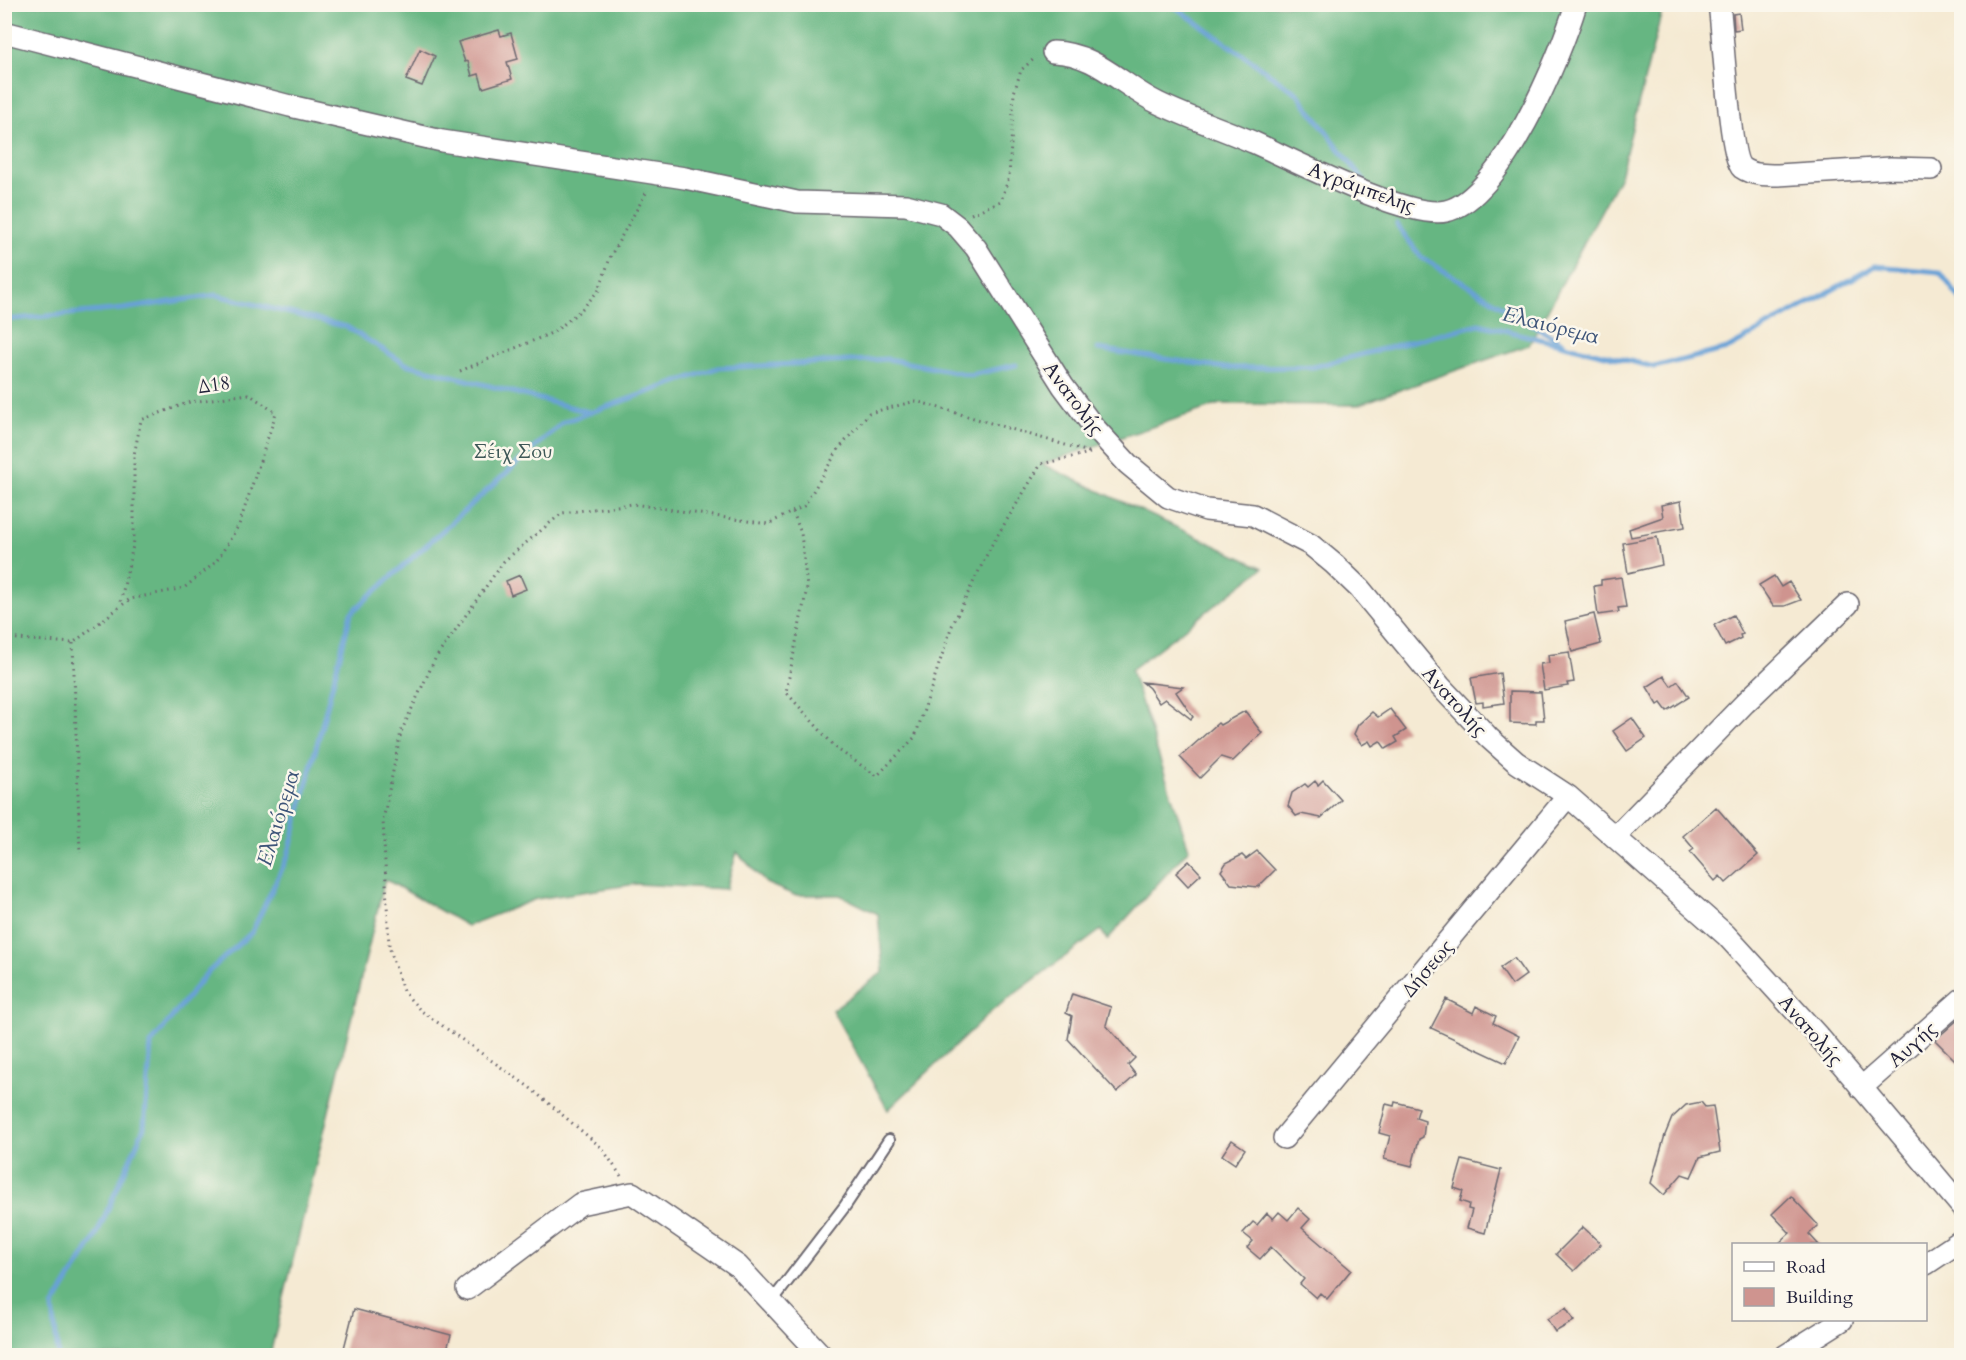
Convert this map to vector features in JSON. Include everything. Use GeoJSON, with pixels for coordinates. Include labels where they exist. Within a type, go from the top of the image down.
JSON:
{"type":"FeatureCollection","features":[{"type":"Feature","properties":{"kind":"street","name":"Αγράμπελης"},"geometry":{"type":"LineString","coordinates":[[1053,52],[1070,53],[1091,61],[1159,104],[1362,191],[1400,204],[1442,212],[1470,199],[1513,145],[1535,107],[1556,60],[1576,4]]}},
{"type":"Feature","properties":{"kind":"street"},"geometry":{"type":"LineString","coordinates":[[1719,4],[1732,135],[1741,167],[1762,175],[1906,167],[1931,169]]}},
{"type":"Feature","properties":{"kind":"street"},"geometry":{"type":"LineString","coordinates":[[4,32],[125,65],[374,127],[463,144],[659,173],[797,202],[914,205],[936,211],[953,222]]}},
{"type":"Feature","properties":{"kind":"street","name":"Ανατολής"},"geometry":{"type":"LineString","coordinates":[[953,222],[976,248],[1029,336],[1072,399],[1093,426],[1148,484],[1168,497],[1191,507],[1253,514],[1311,545],[1360,589],[1478,728],[1516,762],[1568,796],[1726,935],[1962,1207]]}},
{"type":"Feature","properties":{"kind":"street"},"geometry":{"type":"LineString","coordinates":[[1615,837],[1745,703],[1848,604]]}},
{"type":"Feature","properties":{"kind":"street","name":"Δήσεως"},"geometry":{"type":"LineString","coordinates":[[1284,1138],[1568,796]]}},
{"type":"Feature","properties":{"kind":"street","name":"Αυγής"},"geometry":{"type":"LineString","coordinates":[[1861,1088],[1962,999]]}},
{"type":"Feature","properties":{"kind":"street"},"geometry":{"type":"LineString","coordinates":[[467,1289],[580,1204],[632,1193],[738,1266],[822,1356]]}},
{"type":"Feature","properties":{"kind":"street"},"geometry":{"type":"LineString","coordinates":[[1927,1263],[1962,1240]]}},
{"type":"Feature","properties":{"kind":"street"},"geometry":{"type":"LineString","coordinates":[[1785,1356],[1840,1321]]}},
{"type":"Feature","properties":{"kind":"lane"},"geometry":{"type":"LineString","coordinates":[[772,1300],[845,1206],[889,1140]]}},
{"type":"Feature","properties":{"kind":"path"},"geometry":{"type":"LineString","coordinates":[[953,222],[1001,201],[1010,177],[1014,93],[1021,70],[1036,56],[1053,52]]}},
{"type":"Feature","properties":{"kind":"path"},"geometry":{"type":"LineString","coordinates":[[460,371],[554,332],[581,310],[598,290],[612,255],[659,173]]}},
{"type":"Feature","properties":{"kind":"path","name":"Δ18"},"geometry":{"type":"LineString","coordinates":[[73,643],[130,598],[184,588],[216,562],[239,525],[276,412],[249,394],[190,402],[141,420],[134,454],[134,541],[120,604]]}},
{"type":"Feature","properties":{"kind":"path"},"geometry":{"type":"LineString","coordinates":[[632,1193],[602,1148],[529,1087],[420,1010],[403,992],[389,946],[383,820],[401,732],[435,659],[504,561],[562,513],[633,504],[768,524],[804,506],[838,450],[869,413],[916,401],[1091,452],[1041,464],[991,546],[951,628],[915,737],[877,776],[837,749],[786,692],[807,588],[801,534],[793,512]]}},
{"type":"Feature","properties":{"kind":"path"},"geometry":{"type":"LineString","coordinates":[[4,639],[73,643],[80,853]]}},
{"type":"Feature","properties":{"kind":"green space","name":"Σέιχ Σου"},"geometry":{"type":"Polygon","coordinates":[[[5,5],[1660,5],[1661,15],[1620,176],[1529,345],[1357,405],[1220,404],[1042,464],[1263,568],[1131,670],[1189,849],[1107,940],[1101,930],[993,1010],[888,1110],[832,1010],[883,972],[878,914],[840,895],[794,895],[766,883],[737,852],[726,889],[636,884],[536,899],[467,926],[385,879],[270,1355],[5,1356],[5,5]]]}},
{"type":"Feature","properties":{"kind":"building"},"geometry":{"type":"Polygon","coordinates":[[[1739,13],[1741,29],[1734,30],[1733,14],[1739,13]]]}},
{"type":"Feature","properties":{"kind":"building"},"geometry":{"type":"Polygon","coordinates":[[[499,30],[501,36],[511,33],[518,59],[507,62],[512,79],[483,88],[479,74],[472,76],[468,61],[465,62],[458,42],[499,30]]]}},
{"type":"Feature","properties":{"kind":"building"},"geometry":{"type":"Polygon","coordinates":[[[420,49],[435,56],[422,86],[406,80],[420,49]]]}},
{"type":"Feature","properties":{"kind":"building"},"geometry":{"type":"Polygon","coordinates":[[[1681,501],[1685,527],[1631,537],[1629,529],[1663,517],[1661,505],[1681,501]]]}},
{"type":"Feature","properties":{"kind":"building"},"geometry":{"type":"Polygon","coordinates":[[[1657,537],[1662,565],[1628,573],[1623,543],[1657,537]]]}},
{"type":"Feature","properties":{"kind":"building"},"geometry":{"type":"Polygon","coordinates":[[[520,575],[526,589],[511,595],[506,581],[520,575]]]}},
{"type":"Feature","properties":{"kind":"building"},"geometry":{"type":"Polygon","coordinates":[[[1774,576],[1781,587],[1789,582],[1801,600],[1785,606],[1773,606],[1759,585],[1774,576]]]}},
{"type":"Feature","properties":{"kind":"building"},"geometry":{"type":"Polygon","coordinates":[[[1621,577],[1626,607],[1618,608],[1619,612],[1598,615],[1594,586],[1601,585],[1601,580],[1621,577]]]}},
{"type":"Feature","properties":{"kind":"building"},"geometry":{"type":"Polygon","coordinates":[[[1594,614],[1601,644],[1572,652],[1565,621],[1594,614]]]}},
{"type":"Feature","properties":{"kind":"building"},"geometry":{"type":"Polygon","coordinates":[[[1733,615],[1743,634],[1740,635],[1741,638],[1725,646],[1714,625],[1733,615]]]}},
{"type":"Feature","properties":{"kind":"building"},"geometry":{"type":"Polygon","coordinates":[[[1569,652],[1574,682],[1567,683],[1568,686],[1544,690],[1540,664],[1549,663],[1548,655],[1569,652]]]}},
{"type":"Feature","properties":{"kind":"building"},"geometry":{"type":"Polygon","coordinates":[[[1500,673],[1504,703],[1483,706],[1483,702],[1476,703],[1471,678],[1500,673]]]}},
{"type":"Feature","properties":{"kind":"building"},"geometry":{"type":"Polygon","coordinates":[[[1664,676],[1671,686],[1678,681],[1689,697],[1667,711],[1661,703],[1658,705],[1647,687],[1664,676]]]}},
{"type":"Feature","properties":{"kind":"building"},"geometry":{"type":"Polygon","coordinates":[[[1142,682],[1183,687],[1176,692],[1193,717],[1191,719],[1165,699],[1159,703],[1142,682]]]}},
{"type":"Feature","properties":{"kind":"building"},"geometry":{"type":"Polygon","coordinates":[[[1510,691],[1541,692],[1544,720],[1536,720],[1536,724],[1510,723],[1510,691]]]}},
{"type":"Feature","properties":{"kind":"building"},"geometry":{"type":"Polygon","coordinates":[[[1390,709],[1406,730],[1395,737],[1398,742],[1386,749],[1380,741],[1372,746],[1369,741],[1362,745],[1354,734],[1358,725],[1372,712],[1378,717],[1390,709]]]}},
{"type":"Feature","properties":{"kind":"building"},"geometry":{"type":"Polygon","coordinates":[[[1245,711],[1262,733],[1233,761],[1221,757],[1200,778],[1180,757],[1218,723],[1220,725],[1245,711]]]}},
{"type":"Feature","properties":{"kind":"building"},"geometry":{"type":"Polygon","coordinates":[[[1632,718],[1646,738],[1627,751],[1613,731],[1632,718]]]}},
{"type":"Feature","properties":{"kind":"building"},"geometry":{"type":"Polygon","coordinates":[[[1323,780],[1341,800],[1321,818],[1301,814],[1296,816],[1288,806],[1292,793],[1305,784],[1308,787],[1315,781],[1318,785],[1323,780]]]}},
{"type":"Feature","properties":{"kind":"building"},"geometry":{"type":"Polygon","coordinates":[[[1716,807],[1758,855],[1726,883],[1720,876],[1715,881],[1690,852],[1694,849],[1683,836],[1716,807]]]}},
{"type":"Feature","properties":{"kind":"building"},"geometry":{"type":"Polygon","coordinates":[[[1257,851],[1275,870],[1258,887],[1231,884],[1221,871],[1226,863],[1242,855],[1246,859],[1257,851]]]}},
{"type":"Feature","properties":{"kind":"building"},"geometry":{"type":"Polygon","coordinates":[[[1189,861],[1201,874],[1188,886],[1176,873],[1189,861]]]}},
{"type":"Feature","properties":{"kind":"building"},"geometry":{"type":"Polygon","coordinates":[[[1514,958],[1526,975],[1512,985],[1500,968],[1514,958]]]}},
{"type":"Feature","properties":{"kind":"building"},"geometry":{"type":"Polygon","coordinates":[[[1072,994],[1111,1007],[1106,1025],[1135,1058],[1128,1065],[1136,1075],[1117,1092],[1068,1039],[1072,1016],[1066,1013],[1072,994]]]}},
{"type":"Feature","properties":{"kind":"building"},"geometry":{"type":"Polygon","coordinates":[[[1446,999],[1473,1013],[1476,1006],[1496,1016],[1493,1023],[1519,1036],[1506,1063],[1431,1028],[1446,999]]]}},
{"type":"Feature","properties":{"kind":"building"},"geometry":{"type":"Polygon","coordinates":[[[1962,1016],[1962,1067],[1935,1040],[1962,1016]]]}},
{"type":"Feature","properties":{"kind":"building"},"geometry":{"type":"Polygon","coordinates":[[[1395,1102],[1419,1108],[1416,1118],[1425,1121],[1423,1137],[1419,1139],[1412,1166],[1384,1159],[1390,1136],[1379,1133],[1386,1104],[1394,1106],[1395,1102]]]}},
{"type":"Feature","properties":{"kind":"building"},"geometry":{"type":"Polygon","coordinates":[[[1701,1102],[1705,1107],[1713,1106],[1720,1152],[1700,1157],[1691,1177],[1682,1174],[1664,1195],[1651,1183],[1665,1135],[1672,1118],[1686,1105],[1701,1102]]]}},
{"type":"Feature","properties":{"kind":"building"},"geometry":{"type":"Polygon","coordinates":[[[1232,1140],[1245,1149],[1235,1164],[1222,1155],[1232,1140]]]}},
{"type":"Feature","properties":{"kind":"building"},"geometry":{"type":"Polygon","coordinates":[[[1462,1160],[1501,1170],[1485,1233],[1467,1228],[1472,1210],[1468,1209],[1469,1204],[1460,1201],[1463,1191],[1454,1188],[1462,1160]]]}},
{"type":"Feature","properties":{"kind":"building"},"geometry":{"type":"Polygon","coordinates":[[[1791,1196],[1818,1225],[1809,1234],[1817,1243],[1779,1243],[1790,1233],[1772,1214],[1791,1196]]]}},
{"type":"Feature","properties":{"kind":"building"},"geometry":{"type":"Polygon","coordinates":[[[1298,1208],[1310,1219],[1302,1228],[1351,1270],[1327,1299],[1320,1293],[1316,1298],[1300,1284],[1304,1279],[1271,1247],[1260,1259],[1247,1248],[1253,1241],[1243,1233],[1253,1222],[1257,1225],[1267,1213],[1273,1219],[1279,1212],[1288,1220],[1298,1208]]]}},
{"type":"Feature","properties":{"kind":"building"},"geometry":{"type":"Polygon","coordinates":[[[1583,1227],[1601,1244],[1574,1271],[1556,1254],[1583,1227]]]}},
{"type":"Feature","properties":{"kind":"building"},"geometry":{"type":"Polygon","coordinates":[[[1566,1308],[1574,1321],[1555,1332],[1547,1319],[1566,1308]]]}},
{"type":"Feature","properties":{"kind":"building"},"geometry":{"type":"Polygon","coordinates":[[[354,1309],[451,1335],[445,1356],[342,1356],[354,1309]]]}},
{"type":"Feature","properties":{"kind":"waterway"},"geometry":{"type":"LineString","coordinates":[[1171,4],[1298,94],[1364,181]]}},
{"type":"Feature","properties":{"kind":"waterway"},"geometry":{"type":"LineString","coordinates":[[1397,225],[1421,257],[1563,343]]}},
{"type":"Feature","properties":{"kind":"waterway","name":"Ελαιόρεμα"},"geometry":{"type":"LineString","coordinates":[[1098,349],[1226,368],[1313,367],[1479,324],[1654,367],[1727,349],[1875,266],[1940,272],[1962,302]]}},
{"type":"Feature","properties":{"kind":"waterway"},"geometry":{"type":"LineString","coordinates":[[4,320],[123,309],[216,295],[347,327],[406,364],[589,412]]}},
{"type":"Feature","properties":{"kind":"waterway","name":"Ελαιόρεμα"},"geometry":{"type":"LineString","coordinates":[[58,1356],[53,1307],[95,1238],[144,1128],[151,1044],[205,975],[252,932],[288,856],[351,613],[563,422],[717,368],[888,359],[970,375],[1016,365]]}}]}
